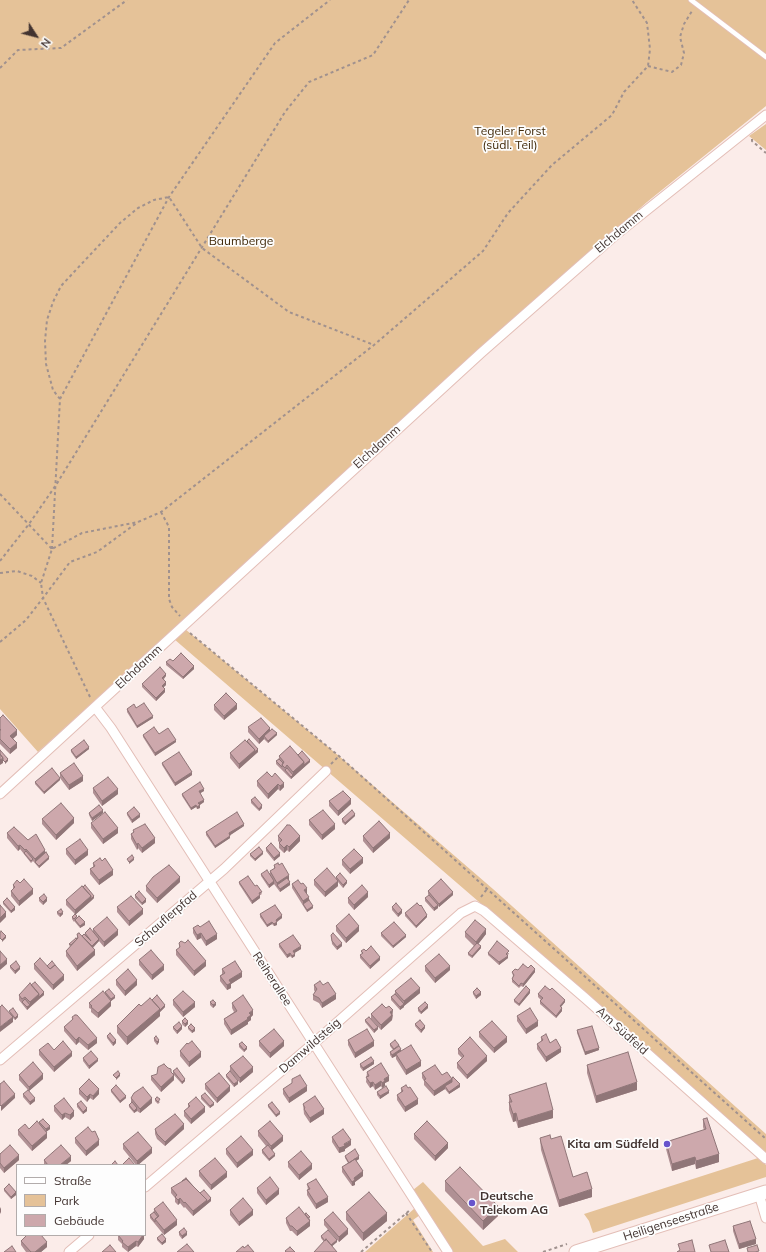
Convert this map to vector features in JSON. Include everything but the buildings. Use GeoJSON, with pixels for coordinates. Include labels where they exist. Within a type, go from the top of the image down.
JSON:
{"type":"FeatureCollection","features":[{"type":"Feature","properties":{"kind":"main road","name":"Heiligenseestraße"},"geometry":{"type":"LineString","coordinates":[[576,1252],[762,1193]]}},
{"type":"Feature","properties":{"kind":"street","name":"Elchdamm"},"geometry":{"type":"LineString","coordinates":[[0,794],[435,395],[613,237],[766,115]]}},
{"type":"Feature","properties":{"kind":"street","name":"Reiherallee"},"geometry":{"type":"LineString","coordinates":[[95,707],[111,728],[448,1252]]}},
{"type":"Feature","properties":{"kind":"street","name":"Schauflerpfad"},"geometry":{"type":"LineString","coordinates":[[0,1060],[209,882],[326,771]]}},
{"type":"Feature","properties":{"kind":"street","name":"Damwildsteig"},"geometry":{"type":"LineString","coordinates":[[146,1186],[314,1043],[461,913],[475,906]]}},
{"type":"Feature","properties":{"kind":"street","name":"Am Südfeld"},"geometry":{"type":"LineString","coordinates":[[475,906],[484,911],[585,998],[766,1159]]}},
{"type":"Feature","properties":{"kind":"street"},"geometry":{"type":"LineString","coordinates":[[762,1193],[766,1218]]}},
{"type":"Feature","properties":{"kind":"street"},"geometry":{"type":"LineString","coordinates":[[69,1252],[87,1236]]}},
{"type":"Feature","properties":{"kind":"lane"},"geometry":{"type":"LineString","coordinates":[[691,0],[766,57]]}},
{"type":"Feature","properties":{"kind":"path"},"geometry":{"type":"LineString","coordinates":[[0,68],[18,50],[61,48],[127,0]]}},
{"type":"Feature","properties":{"kind":"path"},"geometry":{"type":"LineString","coordinates":[[95,707],[43,598],[41,583],[52,549],[60,399],[169,197],[275,43],[330,0]]}},
{"type":"Feature","properties":{"kind":"path"},"geometry":{"type":"LineString","coordinates":[[0,561],[29,524],[56,485],[285,112],[309,82],[374,55],[409,0]]}},
{"type":"Feature","properties":{"kind":"path"},"geometry":{"type":"LineString","coordinates":[[52,549],[82,534],[138,522],[161,512],[374,345],[483,252],[508,213],[552,165],[612,115],[624,92],[648,66],[650,49],[647,23],[632,0]]}},
{"type":"Feature","properties":{"kind":"path"},"geometry":{"type":"LineString","coordinates":[[648,66],[672,72],[681,64],[684,53],[680,37],[684,24],[696,4]]}},
{"type":"Feature","properties":{"kind":"path"},"geometry":{"type":"LineString","coordinates":[[752,141],[766,153]]}},
{"type":"Feature","properties":{"kind":"path"},"geometry":{"type":"LineString","coordinates":[[169,197],[202,248],[289,312],[374,345]]}},
{"type":"Feature","properties":{"kind":"path"},"geometry":{"type":"LineString","coordinates":[[60,399],[53,390],[46,364],[45,341],[47,320],[53,302],[61,286],[120,223],[138,208],[154,200],[169,197]]}},
{"type":"Feature","properties":{"kind":"path"},"geometry":{"type":"LineString","coordinates":[[0,494],[52,549]]}},
{"type":"Feature","properties":{"kind":"path"},"geometry":{"type":"LineString","coordinates":[[161,512],[169,527],[169,599],[172,607],[184,625],[339,756],[766,1139]]}},
{"type":"Feature","properties":{"kind":"path"},"geometry":{"type":"LineString","coordinates":[[0,642],[26,620],[70,562],[97,552],[138,522]]}},
{"type":"Feature","properties":{"kind":"path"},"geometry":{"type":"LineString","coordinates":[[0,573],[17,571],[32,576],[41,583]]}},
{"type":"Feature","properties":{"kind":"path"},"geometry":{"type":"LineString","coordinates":[[361,1252],[417,1204]]}},
{"type":"Feature","properties":{"kind":"path"},"geometry":{"type":"LineString","coordinates":[[406,1213],[429,1250],[432,1252]]}},
{"type":"Feature","properties":{"kind":"green space","name":"Baumberge"},"geometry":{"type":"Polygon","coordinates":[[[0,0],[766,0],[766,106],[647,202],[563,276],[38,752],[0,709],[0,0]]]}},
{"type":"Feature","properties":{"kind":"green space"},"geometry":{"type":"Polygon","coordinates":[[[766,124],[766,150],[749,136],[766,124]]]}},
{"type":"Feature","properties":{"kind":"green space"},"geometry":{"type":"Polygon","coordinates":[[[185,629],[339,756],[493,889],[766,1134],[766,1153],[631,1033],[174,639],[185,629]]]}},
{"type":"Feature","properties":{"kind":"green space"},"geometry":{"type":"Polygon","coordinates":[[[758,1158],[766,1165],[766,1177],[593,1233],[589,1221],[584,1214],[758,1158]]]}},
{"type":"Feature","properties":{"kind":"green space"},"geometry":{"type":"Polygon","coordinates":[[[423,1182],[483,1246],[505,1239],[518,1252],[453,1252],[413,1190],[423,1182]]]}},
{"type":"Feature","properties":{"kind":"green space"},"geometry":{"type":"Polygon","coordinates":[[[415,1208],[420,1215],[413,1220],[433,1252],[365,1252],[415,1208]]]}},
{"type":"Feature","properties":{"kind":"place","name":"Kita am Südfeld"},"geometry":{"type":"Point","coordinates":[667,1144]}},
{"type":"Feature","properties":{"kind":"place","name":"Deutsche Telekom AG"},"geometry":{"type":"Point","coordinates":[472,1203]}},
{"type":"Feature","properties":{"kind":"park label","name":"Tegeler Forst (südl. Teil)"},"geometry":{"type":"Point","coordinates":[510,138]}}]}
